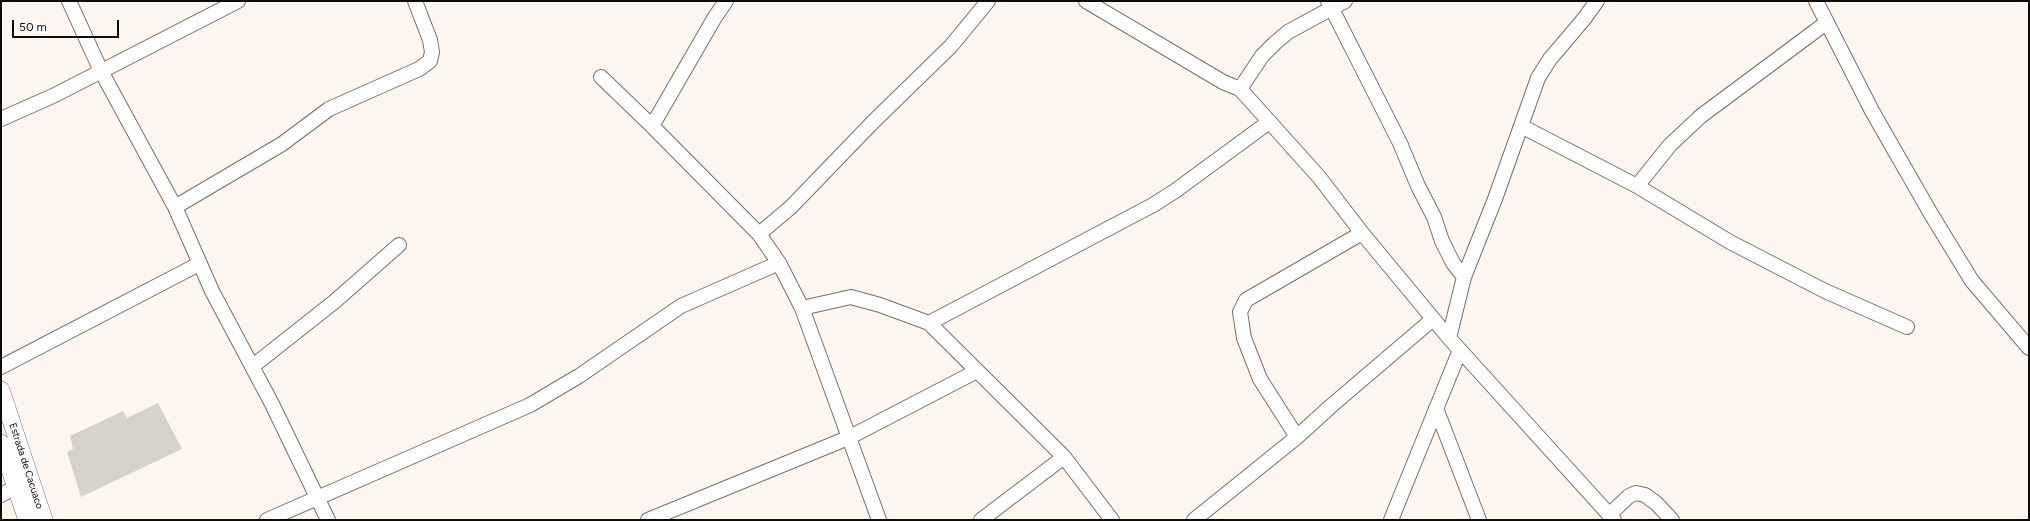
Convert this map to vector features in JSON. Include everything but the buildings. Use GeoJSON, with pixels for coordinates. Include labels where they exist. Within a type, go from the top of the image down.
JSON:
{"type":"FeatureCollection","features":[{"type":"Feature","properties":{"kind":"main road","name":"Estrada de Cacuaco"},"geometry":{"type":"LineString","coordinates":[[1,390],[44,520]]}},
{"type":"Feature","properties":{"kind":"main road","name":"Estrada de Cacuaco"},"geometry":{"type":"LineString","coordinates":[[1,443],[27,520]]}},
{"type":"Feature","properties":{"kind":"street"},"geometry":{"type":"LineString","coordinates":[[69,1],[101,71],[175,207],[200,264],[328,520]]}},
{"type":"Feature","properties":{"kind":"street"},"geometry":{"type":"LineString","coordinates":[[1,119],[55,95],[238,1]]}},
{"type":"Feature","properties":{"kind":"street"},"geometry":{"type":"LineString","coordinates":[[175,207],[282,144],[329,109],[419,70],[430,61],[432,52],[430,40],[415,1]]}},
{"type":"Feature","properties":{"kind":"street"},"geometry":{"type":"LineString","coordinates":[[652,126],[715,16],[726,1]]}},
{"type":"Feature","properties":{"kind":"street"},"geometry":{"type":"LineString","coordinates":[[759,234],[792,207],[873,122],[951,46],[988,1]]}},
{"type":"Feature","properties":{"kind":"street"},"geometry":{"type":"LineString","coordinates":[[1086,1],[1223,82],[1240,90],[1319,177],[1362,233],[1460,350],[1612,517],[1629,496],[1636,493],[1645,495],[1656,503],[1672,520]]}},
{"type":"Feature","properties":{"kind":"street"},"geometry":{"type":"LineString","coordinates":[[1240,90],[1262,56],[1275,43],[1288,32],[1329,5],[1345,1]]}},
{"type":"Feature","properties":{"kind":"street"},"geometry":{"type":"LineString","coordinates":[[1450,338],[1464,277],[1495,199],[1530,96],[1550,59],[1584,19],[1597,1]]}},
{"type":"Feature","properties":{"kind":"street"},"geometry":{"type":"LineString","coordinates":[[1816,1],[1872,111],[1972,281],[2029,348]]}},
{"type":"Feature","properties":{"kind":"street"},"geometry":{"type":"LineString","coordinates":[[1329,5],[1394,130],[1418,186],[1434,217],[1442,241],[1453,263],[1464,277]]}},
{"type":"Feature","properties":{"kind":"street"},"geometry":{"type":"LineString","coordinates":[[1637,186],[1670,145],[1701,116],[1826,23]]}},
{"type":"Feature","properties":{"kind":"street"},"geometry":{"type":"LineString","coordinates":[[601,77],[759,234],[779,263],[802,308],[879,520]]}},
{"type":"Feature","properties":{"kind":"street"},"geometry":{"type":"LineString","coordinates":[[930,323],[1153,205],[1176,191],[1269,122]]}},
{"type":"Feature","properties":{"kind":"street"},"geometry":{"type":"LineString","coordinates":[[1521,126],[1637,186],[1737,246],[1825,291],[1907,327]]}},
{"type":"Feature","properties":{"kind":"street"},"geometry":{"type":"LineString","coordinates":[[1297,436],[1260,379],[1244,338],[1240,312],[1246,300],[1362,233]]}},
{"type":"Feature","properties":{"kind":"street"},"geometry":{"type":"LineString","coordinates":[[252,366],[309,322],[399,245]]}},
{"type":"Feature","properties":{"kind":"street"},"geometry":{"type":"LineString","coordinates":[[267,520],[530,405],[579,376],[681,306],[779,263]]}},
{"type":"Feature","properties":{"kind":"street"},"geometry":{"type":"LineString","coordinates":[[1,367],[200,264]]}},
{"type":"Feature","properties":{"kind":"street"},"geometry":{"type":"LineString","coordinates":[[802,308],[851,297],[880,305],[930,323],[1064,457],[1112,520]]}},
{"type":"Feature","properties":{"kind":"street"},"geometry":{"type":"LineString","coordinates":[[1194,520],[1297,436],[1433,319]]}},
{"type":"Feature","properties":{"kind":"street"},"geometry":{"type":"LineString","coordinates":[[1391,520],[1460,350]]}},
{"type":"Feature","properties":{"kind":"street"},"geometry":{"type":"LineString","coordinates":[[648,520],[848,438],[977,371]]}},
{"type":"Feature","properties":{"kind":"street"},"geometry":{"type":"LineString","coordinates":[[1436,408],[1479,520]]}},
{"type":"Feature","properties":{"kind":"street"},"geometry":{"type":"LineString","coordinates":[[981,520],[1064,457]]}},
{"type":"Feature","properties":{"kind":"street"},"geometry":{"type":"LineString","coordinates":[[1,495],[16,487]]}}]}
